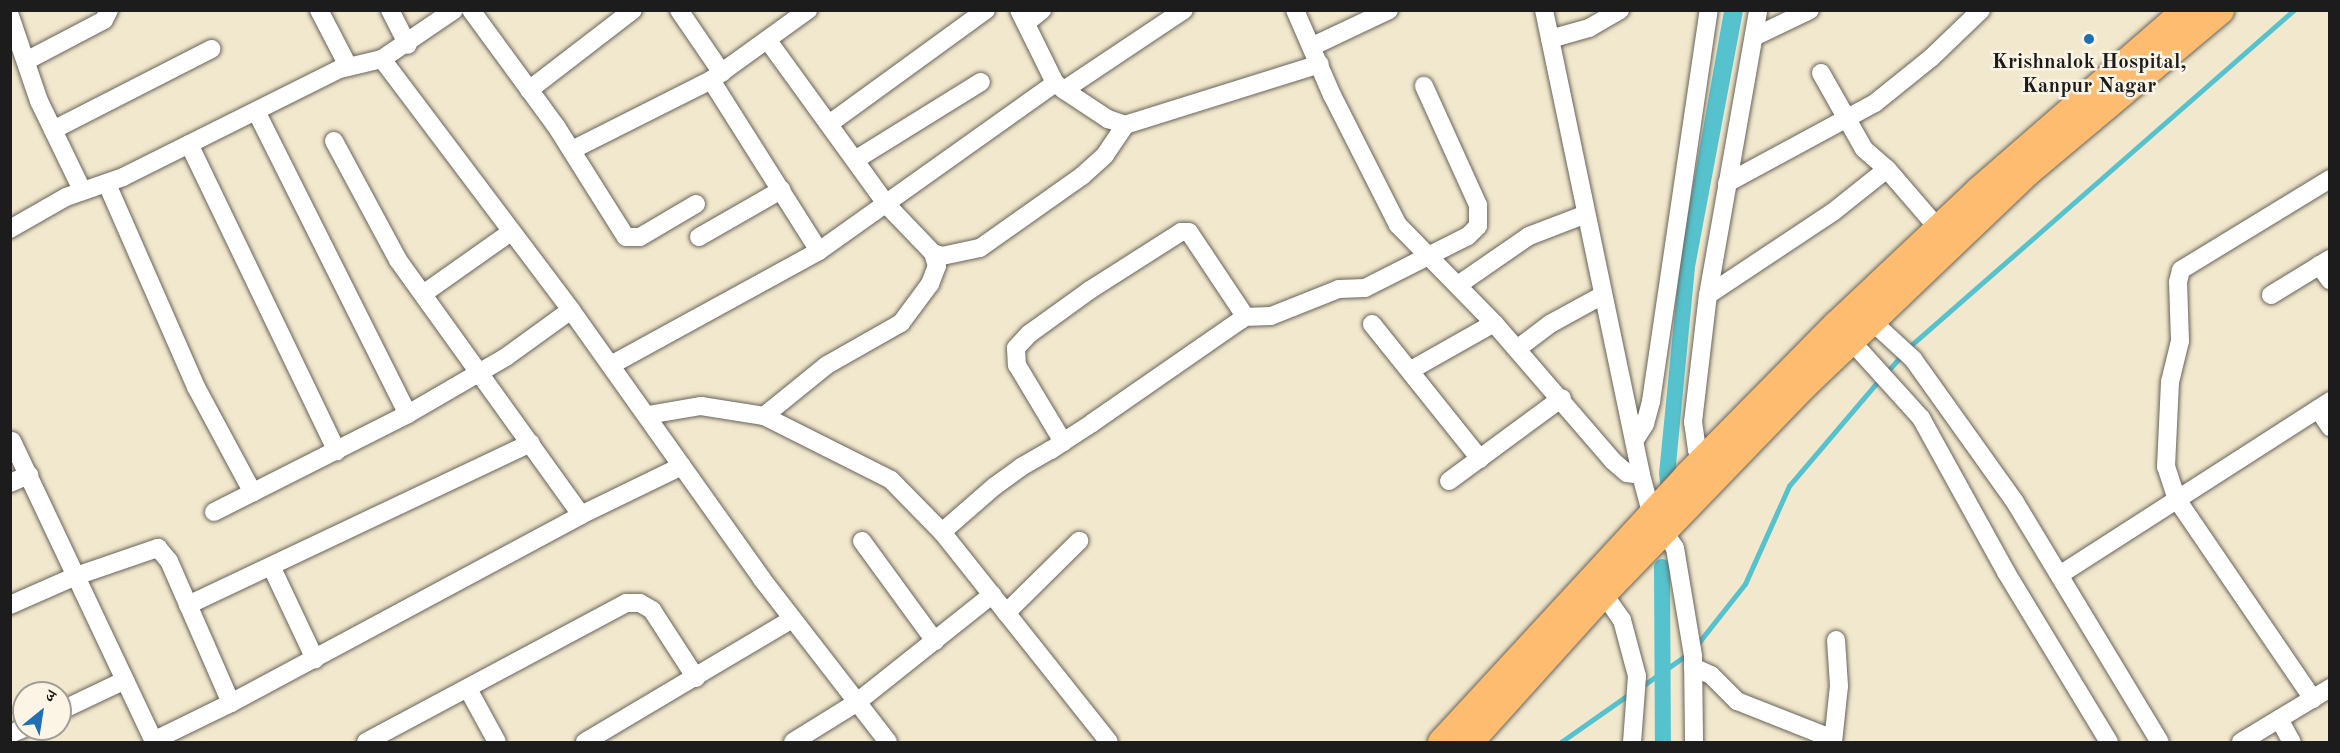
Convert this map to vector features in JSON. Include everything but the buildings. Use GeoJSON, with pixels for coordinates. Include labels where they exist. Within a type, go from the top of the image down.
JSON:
{"type":"FeatureCollection","features":[{"type":"Feature","properties":{"kind":"highway"},"geometry":{"type":"LineString","coordinates":[[1864,313],[1937,227],[2185,10]]}},
{"type":"Feature","properties":{"kind":"highway"},"geometry":{"type":"LineString","coordinates":[[1469,742],[1603,593],[1698,473],[1864,313],[2220,10]]}},
{"type":"Feature","properties":{"kind":"highway"},"geometry":{"type":"LineString","coordinates":[[1441,742],[1666,512]]}},
{"type":"Feature","properties":{"kind":"street"},"geometry":{"type":"LineString","coordinates":[[26,61],[104,20],[109,10]]}},
{"type":"Feature","properties":{"kind":"street"},"geometry":{"type":"LineString","coordinates":[[319,10],[348,66]]}},
{"type":"Feature","properties":{"kind":"street"},"geometry":{"type":"LineString","coordinates":[[390,10],[408,45]]}},
{"type":"Feature","properties":{"kind":"street"},"geometry":{"type":"LineString","coordinates":[[10,229],[82,190],[107,184],[348,66],[382,59],[408,45],[454,10]]}},
{"type":"Feature","properties":{"kind":"street"},"geometry":{"type":"LineString","coordinates":[[471,10],[572,150],[626,237],[640,237],[696,204]]}},
{"type":"Feature","properties":{"kind":"street"},"geometry":{"type":"LineString","coordinates":[[529,90],[633,10]]}},
{"type":"Feature","properties":{"kind":"street"},"geometry":{"type":"LineString","coordinates":[[679,10],[781,190],[819,251]]}},
{"type":"Feature","properties":{"kind":"street"},"geometry":{"type":"LineString","coordinates":[[828,124],[986,10]]}},
{"type":"Feature","properties":{"kind":"street"},"geometry":{"type":"LineString","coordinates":[[1042,10],[1022,17],[1059,87],[1108,119],[1125,125]]}},
{"type":"Feature","properties":{"kind":"street"},"geometry":{"type":"LineString","coordinates":[[611,365],[819,251],[1059,87],[1184,10]]}},
{"type":"Feature","properties":{"kind":"street"},"geometry":{"type":"LineString","coordinates":[[1295,10],[1398,225],[1494,323],[1562,398],[1613,461],[1627,472],[1641,475]]}},
{"type":"Feature","properties":{"kind":"street"},"geometry":{"type":"LineString","coordinates":[[1313,46],[1389,10]]}},
{"type":"Feature","properties":{"kind":"street"},"geometry":{"type":"LineString","coordinates":[[1544,10],[1641,475],[1666,512],[1675,548],[1684,623],[1693,661],[1694,742]]}},
{"type":"Feature","properties":{"kind":"street"},"geometry":{"type":"LineString","coordinates":[[1550,39],[1588,28],[1620,10]]}},
{"type":"Feature","properties":{"kind":"street"},"geometry":{"type":"LineString","coordinates":[[1634,441],[1645,424],[1651,401],[1709,10]]}},
{"type":"Feature","properties":{"kind":"street"},"geometry":{"type":"LineString","coordinates":[[1698,473],[1693,422],[1708,295],[1758,10]]}},
{"type":"Feature","properties":{"kind":"street"},"geometry":{"type":"LineString","coordinates":[[1754,37],[1810,10]]}},
{"type":"Feature","properties":{"kind":"street"},"geometry":{"type":"LineString","coordinates":[[1727,183],[1875,103],[1908,77],[1981,10]]}},
{"type":"Feature","properties":{"kind":"street"},"geometry":{"type":"LineString","coordinates":[[572,150],[717,77],[769,42],[806,11]]}},
{"type":"Feature","properties":{"kind":"street"},"geometry":{"type":"LineString","coordinates":[[10,16],[53,130],[82,190]]}},
{"type":"Feature","properties":{"kind":"street"},"geometry":{"type":"LineString","coordinates":[[764,416],[827,365],[901,323],[930,284],[937,266],[933,253],[887,205],[769,42]]}},
{"type":"Feature","properties":{"kind":"street"},"geometry":{"type":"LineString","coordinates":[[53,130],[211,49]]}},
{"type":"Feature","properties":{"kind":"street"},"geometry":{"type":"LineString","coordinates":[[382,59],[648,415],[792,619],[888,742]]}},
{"type":"Feature","properties":{"kind":"street"},"geometry":{"type":"LineString","coordinates":[[933,253],[953,256],[980,248],[1095,166],[1125,125],[1320,64]]}},
{"type":"Feature","properties":{"kind":"street"},"geometry":{"type":"LineString","coordinates":[[1821,73],[1845,120],[1864,149],[1887,169],[1937,227]]}},
{"type":"Feature","properties":{"kind":"street"},"geometry":{"type":"LineString","coordinates":[[855,160],[981,82]]}},
{"type":"Feature","properties":{"kind":"street"},"geometry":{"type":"LineString","coordinates":[[942,532],[995,486],[1063,442],[1243,317],[1271,316],[1339,289],[1365,288],[1468,236],[1480,218],[1424,86]]}},
{"type":"Feature","properties":{"kind":"street"},"geometry":{"type":"LineString","coordinates":[[256,111],[408,414]]}},
{"type":"Feature","properties":{"kind":"street"},"geometry":{"type":"LineString","coordinates":[[334,141],[376,224],[423,294],[581,515]]}},
{"type":"Feature","properties":{"kind":"street"},"geometry":{"type":"LineString","coordinates":[[189,144],[337,451]]}},
{"type":"Feature","properties":{"kind":"street"},"geometry":{"type":"LineString","coordinates":[[1708,295],[1833,213],[1887,169]]}},
{"type":"Feature","properties":{"kind":"street"},"geometry":{"type":"LineString","coordinates":[[2313,699],[2177,500],[2166,467],[2170,382],[2180,341],[2178,276],[2188,263],[2330,179]]}},
{"type":"Feature","properties":{"kind":"street"},"geometry":{"type":"LineString","coordinates":[[107,184],[196,387],[253,493]]}},
{"type":"Feature","properties":{"kind":"street"},"geometry":{"type":"LineString","coordinates":[[699,237],[781,190]]}},
{"type":"Feature","properties":{"kind":"street"},"geometry":{"type":"LineString","coordinates":[[1458,285],[1529,236],[1586,214]]}},
{"type":"Feature","properties":{"kind":"street"},"geometry":{"type":"LineString","coordinates":[[1063,442],[1015,355],[1021,341],[1090,290],[1185,231],[1196,238],[1243,312],[1243,317]]}},
{"type":"Feature","properties":{"kind":"street"},"geometry":{"type":"LineString","coordinates":[[423,294],[511,232]]}},
{"type":"Feature","properties":{"kind":"street"},"geometry":{"type":"LineString","coordinates":[[2271,295],[2324,262],[2330,280]]}},
{"type":"Feature","properties":{"kind":"street"},"geometry":{"type":"LineString","coordinates":[[1517,349],[1550,324],[1603,296]]}},
{"type":"Feature","properties":{"kind":"street"},"geometry":{"type":"LineString","coordinates":[[214,512],[337,451],[481,373],[571,310]]}},
{"type":"Feature","properties":{"kind":"street"},"geometry":{"type":"LineString","coordinates":[[1864,313],[1913,359],[2015,502],[2061,574],[2160,742]]}},
{"type":"Feature","properties":{"kind":"street"},"geometry":{"type":"LineString","coordinates":[[1412,370],[1494,323]]}},
{"type":"Feature","properties":{"kind":"street"},"geometry":{"type":"LineString","coordinates":[[1372,324],[1412,370],[1480,459]]}},
{"type":"Feature","properties":{"kind":"street"},"geometry":{"type":"LineString","coordinates":[[1844,332],[1874,362],[1921,418],[2006,572],[2109,742]]}},
{"type":"Feature","properties":{"kind":"street"},"geometry":{"type":"LineString","coordinates":[[1449,481],[1562,398]]}},
{"type":"Feature","properties":{"kind":"street"},"geometry":{"type":"LineString","coordinates":[[2061,574],[2324,405],[2330,427]]}},
{"type":"Feature","properties":{"kind":"street"},"geometry":{"type":"LineString","coordinates":[[648,415],[701,406],[764,416],[891,480],[942,532],[1109,742]]}},
{"type":"Feature","properties":{"kind":"street"},"geometry":{"type":"LineString","coordinates":[[12,441],[154,742],[315,659],[581,515],[682,466]]}},
{"type":"Feature","properties":{"kind":"street"},"geometry":{"type":"LineString","coordinates":[[188,605],[272,568],[531,443]]}},
{"type":"Feature","properties":{"kind":"street"},"geometry":{"type":"LineString","coordinates":[[10,483],[29,475]]}},
{"type":"Feature","properties":{"kind":"street"},"geometry":{"type":"LineString","coordinates":[[862,541],[935,641]]}},
{"type":"Feature","properties":{"kind":"street"},"geometry":{"type":"LineString","coordinates":[[1006,613],[1079,541]]}},
{"type":"Feature","properties":{"kind":"street"},"geometry":{"type":"LineString","coordinates":[[10,605],[76,576],[158,548],[169,561],[231,703]]}},
{"type":"Feature","properties":{"kind":"street"},"geometry":{"type":"LineString","coordinates":[[272,568],[315,659]]}},
{"type":"Feature","properties":{"kind":"street"},"geometry":{"type":"LineString","coordinates":[[1603,593],[1622,620],[1637,676],[1636,714],[1632,742]]}},
{"type":"Feature","properties":{"kind":"street"},"geometry":{"type":"LineString","coordinates":[[793,742],[856,703],[992,595]]}},
{"type":"Feature","properties":{"kind":"street"},"geometry":{"type":"LineString","coordinates":[[366,742],[626,603],[640,603],[652,610],[696,678]]}},
{"type":"Feature","properties":{"kind":"street"},"geometry":{"type":"LineString","coordinates":[[585,742],[792,619]]}},
{"type":"Feature","properties":{"kind":"street"},"geometry":{"type":"LineString","coordinates":[[1693,661],[1737,701],[1833,741],[1839,686],[1836,640]]}},
{"type":"Feature","properties":{"kind":"street"},"geometry":{"type":"LineString","coordinates":[[72,705],[125,680]]}},
{"type":"Feature","properties":{"kind":"street"},"geometry":{"type":"LineString","coordinates":[[468,688],[497,742]]}},
{"type":"Feature","properties":{"kind":"street"},"geometry":{"type":"LineString","coordinates":[[2241,742],[2330,688]]}},
{"type":"Feature","properties":{"kind":"street"},"geometry":{"type":"LineString","coordinates":[[2279,719],[2292,742]]}},
{"type":"Feature","properties":{"kind":"water"},"geometry":{"type":"Polygon","coordinates":[[[1724,11],[1743,11],[1695,267],[1675,475],[1661,488],[1659,474],[1680,259],[1724,11]]]}},
{"type":"Feature","properties":{"kind":"waterway"},"geometry":{"type":"LineString","coordinates":[[1908,348],[2294,10]]}},
{"type":"Feature","properties":{"kind":"waterway"},"geometry":{"type":"LineString","coordinates":[[1886,373],[1902,355]]}},
{"type":"Feature","properties":{"kind":"waterway"},"geometry":{"type":"LineString","coordinates":[[1696,646],[1745,584],[1789,486],[1880,379]]}},
{"type":"Feature","properties":{"kind":"waterway"},"geometry":{"type":"LineString","coordinates":[[1662,567],[1663,742]]}},
{"type":"Feature","properties":{"kind":"waterway"},"geometry":{"type":"LineString","coordinates":[[1641,687],[1688,654]]}},
{"type":"Feature","properties":{"kind":"waterway"},"geometry":{"type":"LineString","coordinates":[[1561,742],[1631,693]]}},
{"type":"Feature","properties":{"kind":"place","name":"Krishnalok Hospital, Kanpur Nagar"},"geometry":{"type":"Point","coordinates":[2089,39]}}]}
